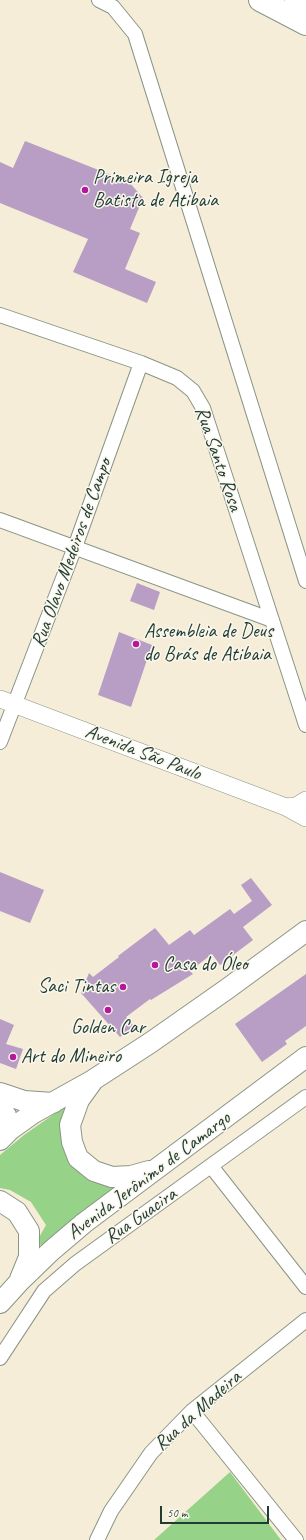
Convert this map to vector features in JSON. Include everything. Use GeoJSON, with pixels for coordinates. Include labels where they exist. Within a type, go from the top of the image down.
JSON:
{"type":"FeatureCollection","features":[{"type":"Feature","properties":{"kind":"highway"},"geometry":{"type":"LineString","coordinates":[[260,0],[306,24]]}},
{"type":"Feature","properties":{"kind":"highway"},"geometry":{"type":"LineString","coordinates":[[296,0],[306,6]]}},
{"type":"Feature","properties":{"kind":"main road"},"geometry":{"type":"LineString","coordinates":[[0,1139],[32,1114],[93,1080],[186,1019],[306,931]]}},
{"type":"Feature","properties":{"kind":"main road","name":"Avenida Jerônimo de Camargo"},"geometry":{"type":"LineString","coordinates":[[0,1303],[51,1251],[84,1223],[306,1057]]}},
{"type":"Feature","properties":{"kind":"main road"},"geometry":{"type":"LineString","coordinates":[[93,1080],[79,1100],[70,1125],[72,1142],[78,1158],[94,1171],[112,1177],[131,1176],[156,1169]]}},
{"type":"Feature","properties":{"kind":"main road"},"geometry":{"type":"LineString","coordinates":[[0,1093],[24,1101],[53,1103]]}},
{"type":"Feature","properties":{"kind":"main road"},"geometry":{"type":"LineString","coordinates":[[0,1109],[6,1115],[6,1121],[4,1131],[0,1139]]}},
{"type":"Feature","properties":{"kind":"main road"},"geometry":{"type":"LineString","coordinates":[[0,1201],[17,1212],[29,1231],[29,1257],[20,1281]]}},
{"type":"Feature","properties":{"kind":"street"},"geometry":{"type":"LineString","coordinates":[[99,0],[113,7],[135,34],[306,581]]}},
{"type":"Feature","properties":{"kind":"street","name":"Rua Santo Rosa"},"geometry":{"type":"LineString","coordinates":[[0,315],[141,363],[177,378],[193,391],[203,408],[306,725]]}},
{"type":"Feature","properties":{"kind":"street","name":"Rua Olavo Medeiros de Campo"},"geometry":{"type":"LineString","coordinates":[[0,742],[8,702],[75,547],[141,363]]}},
{"type":"Feature","properties":{"kind":"street"},"geometry":{"type":"LineString","coordinates":[[0,520],[272,620]]}},
{"type":"Feature","properties":{"kind":"street","name":"Avenida São Paulo"},"geometry":{"type":"LineString","coordinates":[[8,702],[286,807],[306,818]]}},
{"type":"Feature","properties":{"kind":"street"},"geometry":{"type":"LineString","coordinates":[[286,807],[296,806],[306,800]]}},
{"type":"Feature","properties":{"kind":"street","name":"Rua Guacira"},"geometry":{"type":"LineString","coordinates":[[0,1358],[44,1291],[79,1261],[306,1097]]}},
{"type":"Feature","properties":{"kind":"street"},"geometry":{"type":"LineString","coordinates":[[212,1166],[306,1287]]}},
{"type":"Feature","properties":{"kind":"street","name":"Rua da Madeira"},"geometry":{"type":"LineString","coordinates":[[97,1540],[111,1511],[151,1453],[192,1410],[306,1320]]}},
{"type":"Feature","properties":{"kind":"street"},"geometry":{"type":"LineString","coordinates":[[192,1410],[296,1540]]}},
{"type":"Feature","properties":{"kind":"green space"},"geometry":{"type":"Polygon","coordinates":[[[65,1103],[71,1105],[62,1132],[63,1147],[72,1164],[90,1180],[123,1187],[43,1248],[37,1241],[46,1225],[31,1202],[10,1190],[0,1188],[0,1155],[24,1135],[57,1112],[65,1103]]]}},
{"type":"Feature","properties":{"kind":"green space"},"geometry":{"type":"Polygon","coordinates":[[[230,1472],[281,1540],[154,1540],[230,1472]]]}},
{"type":"Feature","properties":{"kind":"building"},"geometry":{"type":"Polygon","coordinates":[[[25,141],[129,182],[143,198],[130,229],[140,233],[125,269],[156,282],[147,303],[73,272],[88,239],[0,203],[0,162],[13,168],[25,141]]]}},
{"type":"Feature","properties":{"kind":"building"},"geometry":{"type":"Polygon","coordinates":[[[137,583],[160,592],[154,610],[130,601],[137,583]]]}},
{"type":"Feature","properties":{"kind":"building"},"geometry":{"type":"Polygon","coordinates":[[[119,632],[152,645],[131,707],[98,695],[119,632]]]}},
{"type":"Feature","properties":{"kind":"building"},"geometry":{"type":"Polygon","coordinates":[[[0,872],[44,890],[30,923],[0,911],[0,872]]]}},
{"type":"Feature","properties":{"kind":"building"},"geometry":{"type":"Polygon","coordinates":[[[251,878],[272,905],[243,927],[253,940],[220,965],[212,954],[190,971],[193,974],[151,1000],[150,999],[126,1017],[134,1026],[120,1037],[81,993],[89,973],[93,977],[155,928],[169,945],[190,930],[194,935],[230,909],[234,914],[252,901],[241,885],[251,878]]]}},
{"type":"Feature","properties":{"kind":"building"},"geometry":{"type":"Polygon","coordinates":[[[306,974],[306,1026],[285,1041],[287,1044],[262,1062],[235,1024],[306,974]]]}},
{"type":"Feature","properties":{"kind":"building"},"geometry":{"type":"Polygon","coordinates":[[[0,1019],[14,1025],[6,1044],[23,1049],[16,1069],[0,1063],[0,1019]]]}},
{"type":"Feature","properties":{"kind":"place","name":"Primeira Igreja Batista de Atibaia"},"geometry":{"type":"Point","coordinates":[85,190]}},
{"type":"Feature","properties":{"kind":"place","name":"Assembleia de Deus do Brás de Atibaia"},"geometry":{"type":"Point","coordinates":[136,644]}},
{"type":"Feature","properties":{"kind":"place","name":"Casa do Óleo"},"geometry":{"type":"Point","coordinates":[155,965]}},
{"type":"Feature","properties":{"kind":"place","name":"Saci Tintas"},"geometry":{"type":"Point","coordinates":[123,987]}},
{"type":"Feature","properties":{"kind":"place","name":"Golden Car"},"geometry":{"type":"Point","coordinates":[108,1010]}},
{"type":"Feature","properties":{"kind":"place","name":"Art do Mineiro"},"geometry":{"type":"Point","coordinates":[13,1057]}}]}
